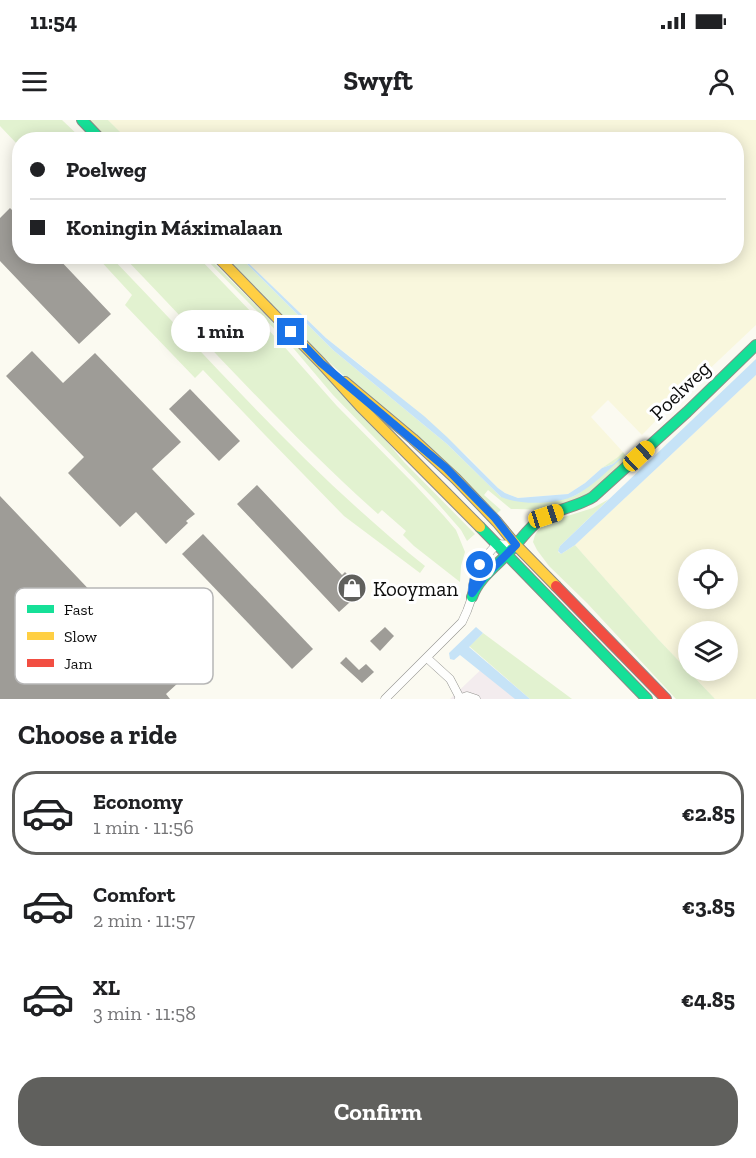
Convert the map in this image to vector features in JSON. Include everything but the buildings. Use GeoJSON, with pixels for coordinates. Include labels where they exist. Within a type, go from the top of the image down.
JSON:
{"type":"FeatureCollection","features":[{"type":"Feature","properties":{"kind":"main road"},"geometry":{"type":"LineString","coordinates":[[82,120],[93,132]]}},
{"type":"Feature","properties":{"kind":"main road"},"geometry":{"type":"LineString","coordinates":[[225,264],[360,406],[647,699]]}},
{"type":"Feature","properties":{"kind":"main road","name":"Poelweg"},"geometry":{"type":"LineString","coordinates":[[472,595],[484,577],[537,521],[584,503],[593,497],[687,412],[756,345]]}},
{"type":"Feature","properties":{"kind":"main road"},"geometry":{"type":"LineString","coordinates":[[321,363],[446,468],[495,518],[516,545],[666,699]]}},
{"type":"Feature","properties":{"kind":"street"},"geometry":{"type":"LineString","coordinates":[[497,544],[516,545]]}},
{"type":"Feature","properties":{"kind":"street","name":"Poelweg"},"geometry":{"type":"LineString","coordinates":[[385,699],[462,622],[472,595],[472,581],[475,574],[497,544]]}},
{"type":"Feature","properties":{"kind":"street"},"geometry":{"type":"LineString","coordinates":[[427,657],[450,679],[459,699],[467,696],[476,699]]}},
{"type":"Feature","properties":{"kind":"shaded area"},"geometry":{"type":"Polygon","coordinates":[[[108,120],[756,120],[756,325],[642,435],[608,400],[591,417],[623,452],[585,483],[568,494],[518,498],[498,488],[467,456],[326,338],[249,264],[744,264],[744,132],[119,132],[108,120]]]}},
{"type":"Feature","properties":{"kind":"shaded area"},"geometry":{"type":"Polygon","coordinates":[[[756,375],[756,699],[715,699],[698,681],[738,681],[738,621],[678,621],[678,660],[575,545],[756,375]]]}},
{"type":"Feature","properties":{"kind":"shaded area"},"geometry":{"type":"Polygon","coordinates":[[[488,663],[529,699],[450,699],[488,663]]]}},
{"type":"Feature","properties":{"kind":"green space"},"geometry":{"type":"Polygon","coordinates":[[[0,120],[62,120],[75,132],[12,132],[12,139],[0,126],[0,120]]]}},
{"type":"Feature","properties":{"kind":"green space"},"geometry":{"type":"Polygon","coordinates":[[[89,120],[108,120],[120,132],[101,132],[89,120]]]}},
{"type":"Feature","properties":{"kind":"green space"},"geometry":{"type":"Polygon","coordinates":[[[103,264],[118,264],[302,456],[383,531],[425,566],[420,573],[344,516],[203,370],[195,378],[125,305],[132,295],[103,264]]]}},
{"type":"Feature","properties":{"kind":"green space"},"geometry":{"type":"Polygon","coordinates":[[[131,264],[205,264],[456,530],[465,552],[460,582],[414,546],[403,535],[406,531],[382,510],[378,514],[345,484],[131,264]]]}},
{"type":"Feature","properties":{"kind":"green space"},"geometry":{"type":"Polygon","coordinates":[[[211,264],[215,264],[367,418],[404,462],[475,534],[467,541],[461,530],[434,499],[333,395],[294,349],[211,264]]]}},
{"type":"Feature","properties":{"kind":"green space"},"geometry":{"type":"Polygon","coordinates":[[[230,264],[247,264],[333,350],[447,444],[501,497],[540,500],[569,498],[593,483],[620,458],[613,464],[602,468],[623,452],[627,457],[613,474],[588,495],[557,508],[511,509],[488,490],[484,495],[501,510],[495,515],[318,352],[230,264]]]}},
{"type":"Feature","properties":{"kind":"green space"},"geometry":{"type":"Polygon","coordinates":[[[609,499],[560,546],[558,552],[561,554],[575,545],[678,660],[678,681],[698,681],[715,699],[676,699],[587,603],[549,566],[537,550],[533,542],[540,527],[548,522],[593,508],[609,499]]]}},
{"type":"Feature","properties":{"kind":"green space"},"geometry":{"type":"Polygon","coordinates":[[[483,633],[572,699],[530,699],[469,646],[483,633]]]}},
{"type":"Feature","properties":{"kind":"water"},"geometry":{"type":"Polygon","coordinates":[[[247,264],[326,338],[424,416],[505,493],[518,498],[568,494],[602,468],[621,459],[588,487],[576,495],[559,501],[538,503],[501,497],[447,444],[333,350],[247,264]]]}},
{"type":"Feature","properties":{"kind":"water"},"geometry":{"type":"Polygon","coordinates":[[[756,359],[756,375],[575,545],[561,554],[558,551],[560,546],[756,359]]]}},
{"type":"Feature","properties":{"kind":"water"},"geometry":{"type":"Polygon","coordinates":[[[476,627],[483,633],[469,647],[530,699],[515,699],[460,655],[454,660],[450,659],[449,653],[476,627]]]}},
{"type":"Feature","properties":{"kind":"traffic: fast"},"geometry":{"type":"LineString","coordinates":[[82,120],[93,132]]}},
{"type":"Feature","properties":{"kind":"traffic: fast"},"geometry":{"type":"LineString","coordinates":[[472,597],[484,577],[537,522],[593,497],[687,412],[756,345]]}},
{"type":"Feature","properties":{"kind":"traffic: fast"},"geometry":{"type":"LineString","coordinates":[[480,527],[647,699]]}},
{"type":"Feature","properties":{"kind":"traffic: slow"},"geometry":{"type":"LineString","coordinates":[[225,264],[360,406],[480,527]]}},
{"type":"Feature","properties":{"kind":"traffic: slow"},"geometry":{"type":"LineString","coordinates":[[345,382],[413,439],[456,479],[556,586]]}},
{"type":"Feature","properties":{"kind":"traffic: jam"},"geometry":{"type":"LineString","coordinates":[[556,586],[666,699]]}},
{"type":"Feature","properties":{"kind":"place","name":"Kooyman"},"geometry":{"type":"Point","coordinates":[352,588]}},
{"type":"Feature","properties":{"kind":"route"},"geometry":{"type":"LineString","coordinates":[[291,332],[321,363],[446,468],[495,518],[516,545],[484,577],[472,593],[472,581],[480,565]]}}]}
